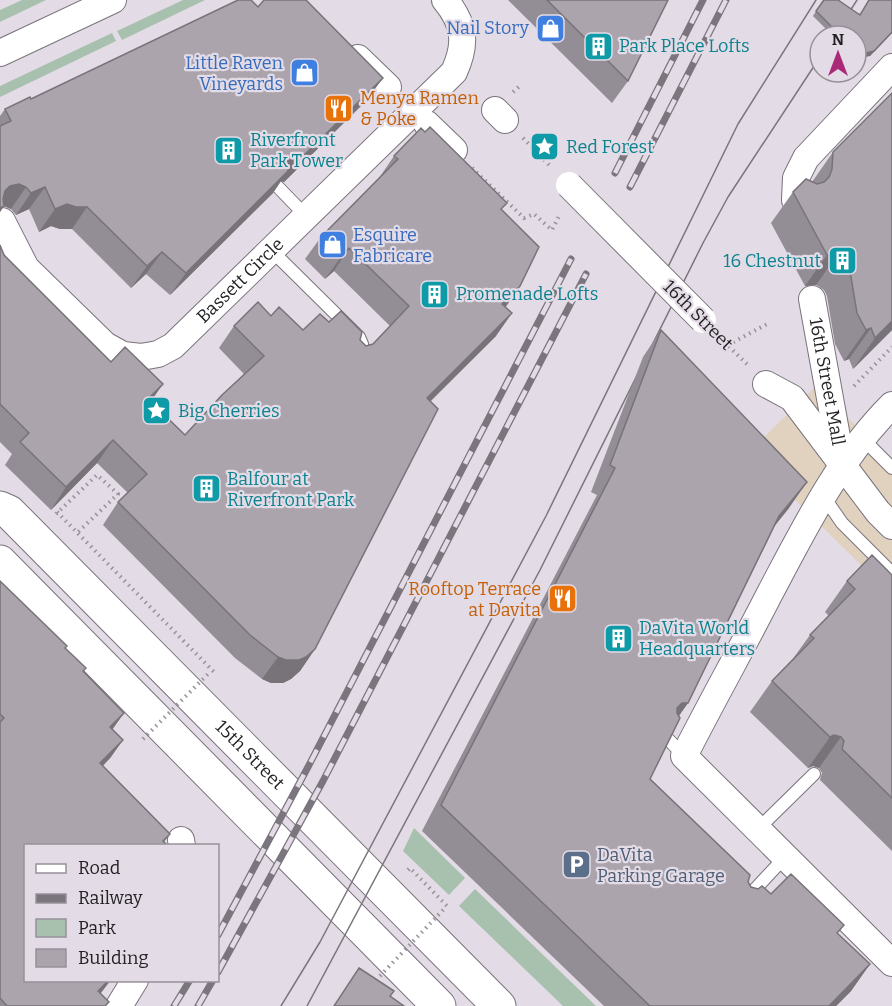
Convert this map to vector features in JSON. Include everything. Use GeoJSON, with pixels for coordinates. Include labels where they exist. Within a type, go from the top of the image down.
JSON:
{"type":"FeatureCollection","features":[{"type":"Feature","properties":{"kind":"main road","name":"15th Street"},"geometry":{"type":"LineString","coordinates":[[0,508],[9,512],[499,1006]]}},
{"type":"Feature","properties":{"kind":"main road"},"geometry":{"type":"LineString","coordinates":[[0,562],[439,1006]]}},
{"type":"Feature","properties":{"kind":"street"},"geometry":{"type":"LineString","coordinates":[[0,53],[112,0]]}},
{"type":"Feature","properties":{"kind":"street","name":"Bassett Circle"},"geometry":{"type":"LineString","coordinates":[[2,221],[26,268],[105,345],[123,355],[132,357],[150,357],[173,346],[454,72],[461,57],[463,41],[461,26],[455,12],[445,0]]}},
{"type":"Feature","properties":{"kind":"street"},"geometry":{"type":"LineString","coordinates":[[339,39],[388,87]]}},
{"type":"Feature","properties":{"kind":"street"},"geometry":{"type":"LineString","coordinates":[[795,200],[794,187],[799,170],[818,144],[892,67]]}},
{"type":"Feature","properties":{"kind":"street"},"geometry":{"type":"LineString","coordinates":[[427,124],[454,150]]}},
{"type":"Feature","properties":{"kind":"street","name":"16th Street"},"geometry":{"type":"LineString","coordinates":[[571,186],[703,320]]}},
{"type":"Feature","properties":{"kind":"street","name":"16th Street Mall"},"geometry":{"type":"LineString","coordinates":[[812,299],[842,466]]}},
{"type":"Feature","properties":{"kind":"street"},"geometry":{"type":"LineString","coordinates":[[766,384],[792,398],[842,466],[892,526]]}},
{"type":"Feature","properties":{"kind":"street"},"geometry":{"type":"LineString","coordinates":[[892,405],[842,466],[807,523],[684,756],[892,963]]}},
{"type":"Feature","properties":{"kind":"street"},"geometry":{"type":"LineString","coordinates":[[120,1006],[134,982]]}},
{"type":"Feature","properties":{"kind":"lane"},"geometry":{"type":"LineString","coordinates":[[278,187],[306,216]]}},
{"type":"Feature","properties":{"kind":"lane"},"geometry":{"type":"LineString","coordinates":[[271,250],[359,337],[362,348],[352,360]]}},
{"type":"Feature","properties":{"kind":"lane"},"geometry":{"type":"LineString","coordinates":[[863,439],[892,468]]}},
{"type":"Feature","properties":{"kind":"lane"},"geometry":{"type":"LineString","coordinates":[[824,497],[842,523],[892,573]]}},
{"type":"Feature","properties":{"kind":"lane"},"geometry":{"type":"LineString","coordinates":[[666,737],[684,756]]}},
{"type":"Feature","properties":{"kind":"lane"},"geometry":{"type":"LineString","coordinates":[[758,829],[814,774]]}},
{"type":"Feature","properties":{"kind":"lane"},"geometry":{"type":"LineString","coordinates":[[738,907],[785,857]]}},
{"type":"Feature","properties":{"kind":"path"},"geometry":{"type":"LineString","coordinates":[[454,150],[524,218],[534,214],[552,230],[571,186],[504,108],[522,84]]}},
{"type":"Feature","properties":{"kind":"path","name":"16th Street"},"geometry":{"type":"LineString","coordinates":[[703,320],[766,384]]}},
{"type":"Feature","properties":{"kind":"path"},"geometry":{"type":"LineString","coordinates":[[728,345],[769,323]]}},
{"type":"Feature","properties":{"kind":"path"},"geometry":{"type":"LineString","coordinates":[[852,389],[892,347]]}},
{"type":"Feature","properties":{"kind":"path"},"geometry":{"type":"LineString","coordinates":[[53,517],[97,475],[117,495],[77,533]]}},
{"type":"Feature","properties":{"kind":"path"},"geometry":{"type":"LineString","coordinates":[[57,512],[212,669]]}},
{"type":"Feature","properties":{"kind":"path"},"geometry":{"type":"LineString","coordinates":[[143,739],[208,674]]}},
{"type":"Feature","properties":{"kind":"path"},"geometry":{"type":"LineString","coordinates":[[380,976],[446,907],[410,868]]}},
{"type":"Feature","properties":{"kind":"shaded area"},"geometry":{"type":"Polygon","coordinates":[[[816,386],[892,462],[892,596],[748,453],[816,386]]]}},
{"type":"Feature","properties":{"kind":"green space"},"geometry":{"type":"Polygon","coordinates":[[[22,0],[46,0],[0,22],[0,10],[22,0]]]}},
{"type":"Feature","properties":{"kind":"green space"},"geometry":{"type":"Polygon","coordinates":[[[183,0],[205,0],[122,40],[117,31],[183,0]]]}},
{"type":"Feature","properties":{"kind":"green space"},"geometry":{"type":"Polygon","coordinates":[[[112,33],[116,41],[0,97],[0,86],[112,33]]]}},
{"type":"Feature","properties":{"kind":"green space"},"geometry":{"type":"Polygon","coordinates":[[[414,828],[465,878],[449,895],[403,851],[414,828]]]}},
{"type":"Feature","properties":{"kind":"green space"},"geometry":{"type":"Polygon","coordinates":[[[475,889],[596,1006],[563,1006],[459,906],[475,889]]]}},
{"type":"Feature","properties":{"kind":"building"},"geometry":{"type":"Polygon","coordinates":[[[238,0],[251,0],[258,7],[264,0],[306,0],[383,78],[300,159],[292,157],[288,159],[286,166],[288,171],[186,273],[162,252],[147,266],[87,207],[67,204],[55,209],[45,187],[31,193],[19,184],[10,186],[5,191],[4,206],[0,208],[0,126],[11,121],[5,109],[30,97],[31,99],[238,0]]]}},
{"type":"Feature","properties":{"kind":"building"},"geometry":{"type":"Polygon","coordinates":[[[547,0],[668,0],[628,81],[547,0]]]}},
{"type":"Feature","properties":{"kind":"building"},"geometry":{"type":"Polygon","coordinates":[[[824,0],[838,0],[860,15],[869,0],[892,0],[892,32],[874,51],[868,52],[868,24],[829,24],[816,11],[824,0]]]}},
{"type":"Feature","properties":{"kind":"building","name":"16 Chestnut"},"geometry":{"type":"Polygon","coordinates":[[[892,93],[892,321],[875,338],[871,328],[866,330],[857,313],[846,259],[838,254],[827,255],[793,192],[806,179],[817,184],[829,177],[833,152],[892,93]]]}},
{"type":"Feature","properties":{"kind":"building"},"geometry":{"type":"Polygon","coordinates":[[[430,127],[507,203],[501,209],[539,247],[520,286],[502,304],[512,313],[427,398],[438,409],[315,649],[299,660],[286,660],[278,657],[250,635],[118,502],[147,474],[113,440],[66,487],[20,442],[29,433],[0,404],[0,245],[4,255],[111,362],[125,347],[163,384],[148,399],[185,435],[222,395],[264,356],[234,326],[258,302],[271,316],[279,307],[303,330],[320,314],[329,322],[341,311],[362,332],[360,340],[366,346],[373,344],[409,306],[349,248],[341,257],[321,237],[398,159],[394,156],[421,128],[425,132],[430,127]]]}},
{"type":"Feature","properties":{"kind":"building"},"geometry":{"type":"Polygon","coordinates":[[[661,330],[807,482],[779,516],[688,703],[682,703],[677,708],[680,718],[650,779],[750,875],[748,882],[751,887],[758,889],[762,886],[771,894],[791,874],[844,925],[837,933],[870,964],[829,1006],[650,1006],[441,805],[615,468],[610,465],[661,330]]]}},
{"type":"Feature","properties":{"kind":"building"},"geometry":{"type":"Polygon","coordinates":[[[872,555],[892,575],[892,798],[842,749],[844,741],[841,737],[834,735],[830,737],[772,681],[814,638],[810,635],[855,589],[847,581],[872,555]]]}},
{"type":"Feature","properties":{"kind":"building"},"geometry":{"type":"Polygon","coordinates":[[[0,581],[67,646],[65,648],[86,668],[83,671],[124,713],[110,727],[123,740],[100,763],[170,834],[163,841],[166,844],[24,844],[24,982],[107,982],[98,991],[109,1002],[105,1006],[7,1006],[0,998],[0,722],[4,718],[0,714],[0,581]]]}},
{"type":"Feature","properties":{"kind":"building"},"geometry":{"type":"Polygon","coordinates":[[[359,968],[394,991],[390,996],[404,1006],[334,1006],[359,968]]]}},
{"type":"Feature","properties":{"kind":"tram line"},"geometry":{"type":"LineString","coordinates":[[281,1006],[320,942],[546,516],[738,124],[816,0]]}},
{"type":"Feature","properties":{"kind":"tram line"},"geometry":{"type":"LineString","coordinates":[[842,24],[857,0]]}},
{"type":"Feature","properties":{"kind":"tram line"},"geometry":{"type":"LineString","coordinates":[[307,1006],[540,570],[703,243],[728,197],[808,75]]}},
{"type":"Feature","properties":{"kind":"railway"},"geometry":{"type":"LineString","coordinates":[[615,173],[703,0]]}},
{"type":"Feature","properties":{"kind":"railway"},"geometry":{"type":"LineString","coordinates":[[630,187],[726,0]]}},
{"type":"Feature","properties":{"kind":"railway"},"geometry":{"type":"LineString","coordinates":[[219,933],[308,767],[571,259]]}},
{"type":"Feature","properties":{"kind":"railway"},"geometry":{"type":"LineString","coordinates":[[219,970],[323,781],[586,274]]}},
{"type":"Feature","properties":{"kind":"railway"},"geometry":{"type":"LineString","coordinates":[[174,1006],[189,982]]}},
{"type":"Feature","properties":{"kind":"railway"},"geometry":{"type":"LineString","coordinates":[[198,1006],[212,982]]}},
{"type":"Feature","properties":{"kind":"place","name":"Nail Story"},"geometry":{"type":"Point","coordinates":[550,28]}},
{"type":"Feature","properties":{"kind":"place","name":"Park Place Lofts"},"geometry":{"type":"Point","coordinates":[598,46]}},
{"type":"Feature","properties":{"kind":"place","name":"Little Raven Vineyards"},"geometry":{"type":"Point","coordinates":[304,73]}},
{"type":"Feature","properties":{"kind":"place","name":"Menya Ramen & Poke"},"geometry":{"type":"Point","coordinates":[339,108]}},
{"type":"Feature","properties":{"kind":"place","name":"Red Forest"},"geometry":{"type":"Point","coordinates":[545,147]}},
{"type":"Feature","properties":{"kind":"place","name":"Riverfront Park Tower"},"geometry":{"type":"Point","coordinates":[229,150]}},
{"type":"Feature","properties":{"kind":"place","name":"Esquire Fabricare"},"geometry":{"type":"Point","coordinates":[332,245]}},
{"type":"Feature","properties":{"kind":"place","name":"16 Chestnut"},"geometry":{"type":"Point","coordinates":[842,261]}},
{"type":"Feature","properties":{"kind":"place","name":"Promenade Lofts"},"geometry":{"type":"Point","coordinates":[435,294]}},
{"type":"Feature","properties":{"kind":"place","name":"Big Cherries"},"geometry":{"type":"Point","coordinates":[157,411]}},
{"type":"Feature","properties":{"kind":"place","name":"Balfour at Riverfront Park"},"geometry":{"type":"Point","coordinates":[206,489]}},
{"type":"Feature","properties":{"kind":"place","name":"Rooftop Terrace at Davita"},"geometry":{"type":"Point","coordinates":[562,599]}},
{"type":"Feature","properties":{"kind":"place","name":"DaVita World Headquarters"},"geometry":{"type":"Point","coordinates":[618,638]}},
{"type":"Feature","properties":{"kind":"place","name":"DaVita Parking Garage"},"geometry":{"type":"Point","coordinates":[576,865]}}]}
